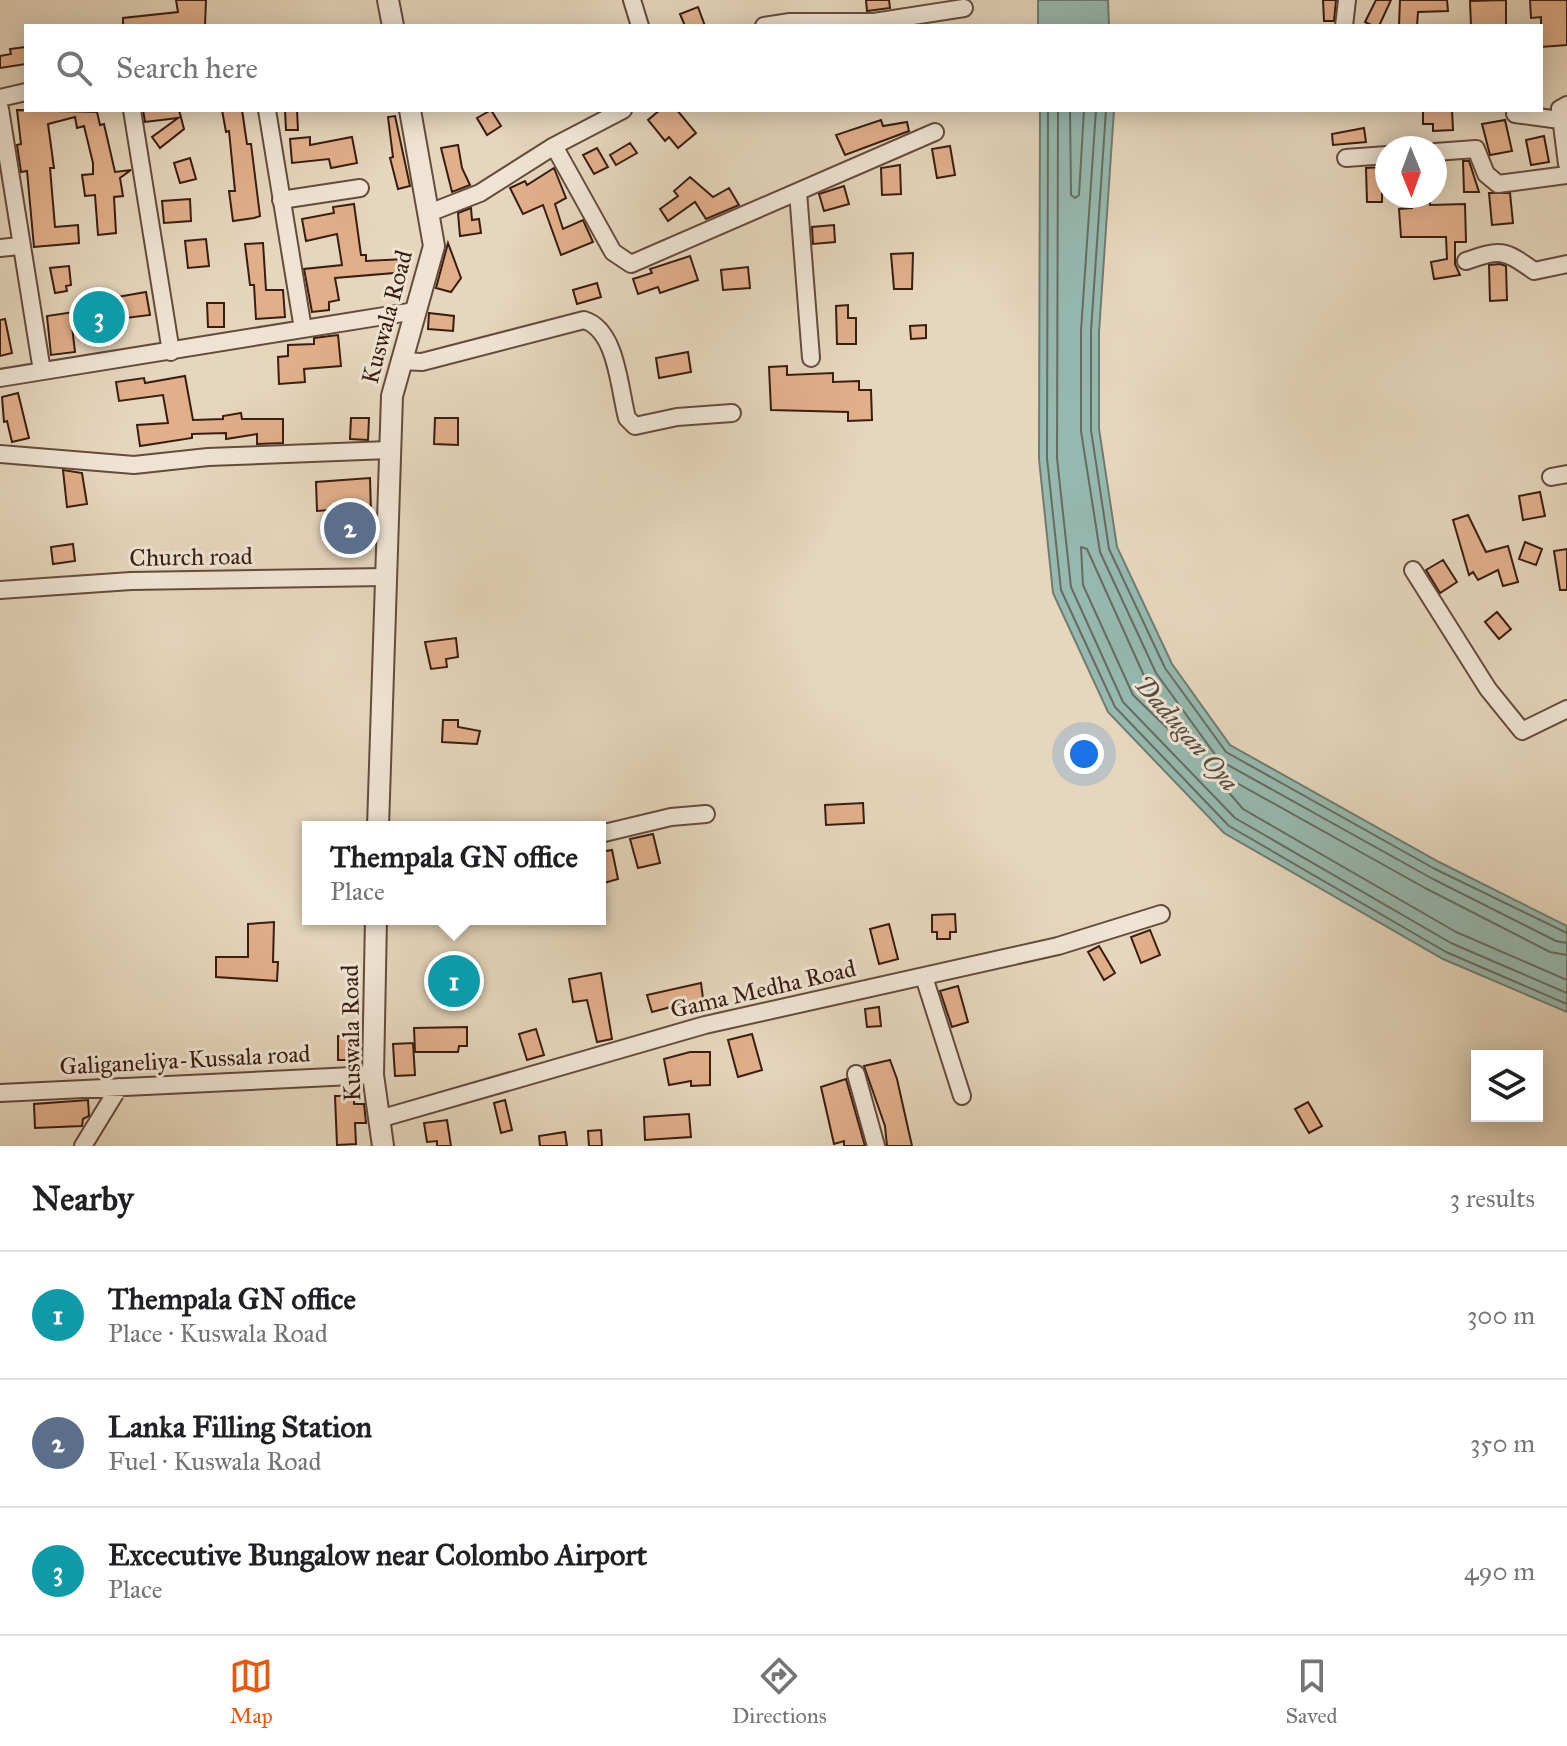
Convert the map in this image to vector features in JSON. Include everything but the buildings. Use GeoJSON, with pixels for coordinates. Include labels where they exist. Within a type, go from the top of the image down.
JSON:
{"type":"FeatureCollection","features":[{"type":"Feature","properties":{"kind":"street"},"geometry":{"type":"LineString","coordinates":[[388,0],[393,24]]}},
{"type":"Feature","properties":{"kind":"street"},"geometry":{"type":"LineString","coordinates":[[632,0],[639,24]]}},
{"type":"Feature","properties":{"kind":"street"},"geometry":{"type":"LineString","coordinates":[[1344,24],[1347,0]]}},
{"type":"Feature","properties":{"kind":"street"},"geometry":{"type":"LineString","coordinates":[[777,24],[874,22],[964,8]]}},
{"type":"Feature","properties":{"kind":"street"},"geometry":{"type":"LineString","coordinates":[[0,98],[24,92]]}},
{"type":"Feature","properties":{"kind":"street"},"geometry":{"type":"LineString","coordinates":[[0,109],[19,246],[42,371]]}},
{"type":"Feature","properties":{"kind":"street"},"geometry":{"type":"LineString","coordinates":[[132,112],[171,352]]}},
{"type":"Feature","properties":{"kind":"street"},"geometry":{"type":"LineString","coordinates":[[267,112],[303,329]]}},
{"type":"Feature","properties":{"kind":"street","name":"Kuswala Road"},"geometry":{"type":"LineString","coordinates":[[378,821],[392,396],[434,246],[410,112]]}},
{"type":"Feature","properties":{"kind":"street"},"geometry":{"type":"LineString","coordinates":[[429,213],[480,193],[554,146],[619,112]]}},
{"type":"Feature","properties":{"kind":"street"},"geometry":{"type":"LineString","coordinates":[[1515,114],[1564,113],[1567,164]]}},
{"type":"Feature","properties":{"kind":"street"},"geometry":{"type":"LineString","coordinates":[[554,146],[613,252],[631,264],[935,132]]}},
{"type":"Feature","properties":{"kind":"street"},"geometry":{"type":"LineString","coordinates":[[1447,151],[1476,149],[1486,174],[1498,184],[1567,175]]}},
{"type":"Feature","properties":{"kind":"street"},"geometry":{"type":"LineString","coordinates":[[1346,158],[1375,156]]}},
{"type":"Feature","properties":{"kind":"street"},"geometry":{"type":"LineString","coordinates":[[281,200],[360,188]]}},
{"type":"Feature","properties":{"kind":"street"},"geometry":{"type":"LineString","coordinates":[[798,192],[811,358]]}},
{"type":"Feature","properties":{"kind":"street"},"geometry":{"type":"LineString","coordinates":[[0,248],[19,246]]}},
{"type":"Feature","properties":{"kind":"street"},"geometry":{"type":"LineString","coordinates":[[1466,261],[1496,251],[1510,253],[1534,271],[1567,264]]}},
{"type":"Feature","properties":{"kind":"street"},"geometry":{"type":"LineString","coordinates":[[0,378],[415,311]]}},
{"type":"Feature","properties":{"kind":"street"},"geometry":{"type":"LineString","coordinates":[[400,361],[422,362],[584,320],[594,323],[607,338],[627,418],[635,426],[677,417],[732,413]]}},
{"type":"Feature","properties":{"kind":"street"},"geometry":{"type":"LineString","coordinates":[[0,454],[134,465],[208,457],[389,450]]}},
{"type":"Feature","properties":{"kind":"street"},"geometry":{"type":"LineString","coordinates":[[1413,570],[1488,689],[1522,731],[1567,709]]}},
{"type":"Feature","properties":{"kind":"street","name":"Church road"},"geometry":{"type":"LineString","coordinates":[[0,590],[131,581],[384,577]]}},
{"type":"Feature","properties":{"kind":"street"},"geometry":{"type":"LineString","coordinates":[[606,833],[671,817],[706,814]]}},
{"type":"Feature","properties":{"kind":"street","name":"Gama Medha Road"},"geometry":{"type":"LineString","coordinates":[[379,1119],[705,1025],[1058,946],[1161,914]]}},
{"type":"Feature","properties":{"kind":"street","name":"Kuswala Road"},"geometry":{"type":"LineString","coordinates":[[376,925],[373,1075],[383,1146]]}},
{"type":"Feature","properties":{"kind":"street"},"geometry":{"type":"LineString","coordinates":[[924,977],[962,1096]]}},
{"type":"Feature","properties":{"kind":"street"},"geometry":{"type":"LineString","coordinates":[[856,1074],[876,1146]]}},
{"type":"Feature","properties":{"kind":"street","name":"Galiganeliya-Kussala road"},"geometry":{"type":"LineString","coordinates":[[0,1093],[373,1075]]}},
{"type":"Feature","properties":{"kind":"street"},"geometry":{"type":"LineString","coordinates":[[83,1146],[119,1087]]}},
{"type":"Feature","properties":{"kind":"water"},"geometry":{"type":"Polygon","coordinates":[[[1038,0],[1108,0],[1109,24],[1038,24],[1038,0]]]}},
{"type":"Feature","properties":{"kind":"water","name":"Dadugan Oya"},"geometry":{"type":"Polygon","coordinates":[[[1040,112],[1114,112],[1099,332],[1099,429],[1117,547],[1172,664],[1230,745],[1439,862],[1567,926],[1567,1012],[1443,959],[1224,833],[1108,712],[1053,593],[1039,459],[1040,112]]]}},
{"type":"Feature","properties":{"kind":"place","name":"Excecutive Bungalow near Colombo Airport"},"geometry":{"type":"Point","coordinates":[99,317]}},
{"type":"Feature","properties":{"kind":"place","name":"Lanka Filling Station"},"geometry":{"type":"Point","coordinates":[350,528]}},
{"type":"Feature","properties":{"kind":"place","name":"Thempala GN office"},"geometry":{"type":"Point","coordinates":[454,981]}}]}
